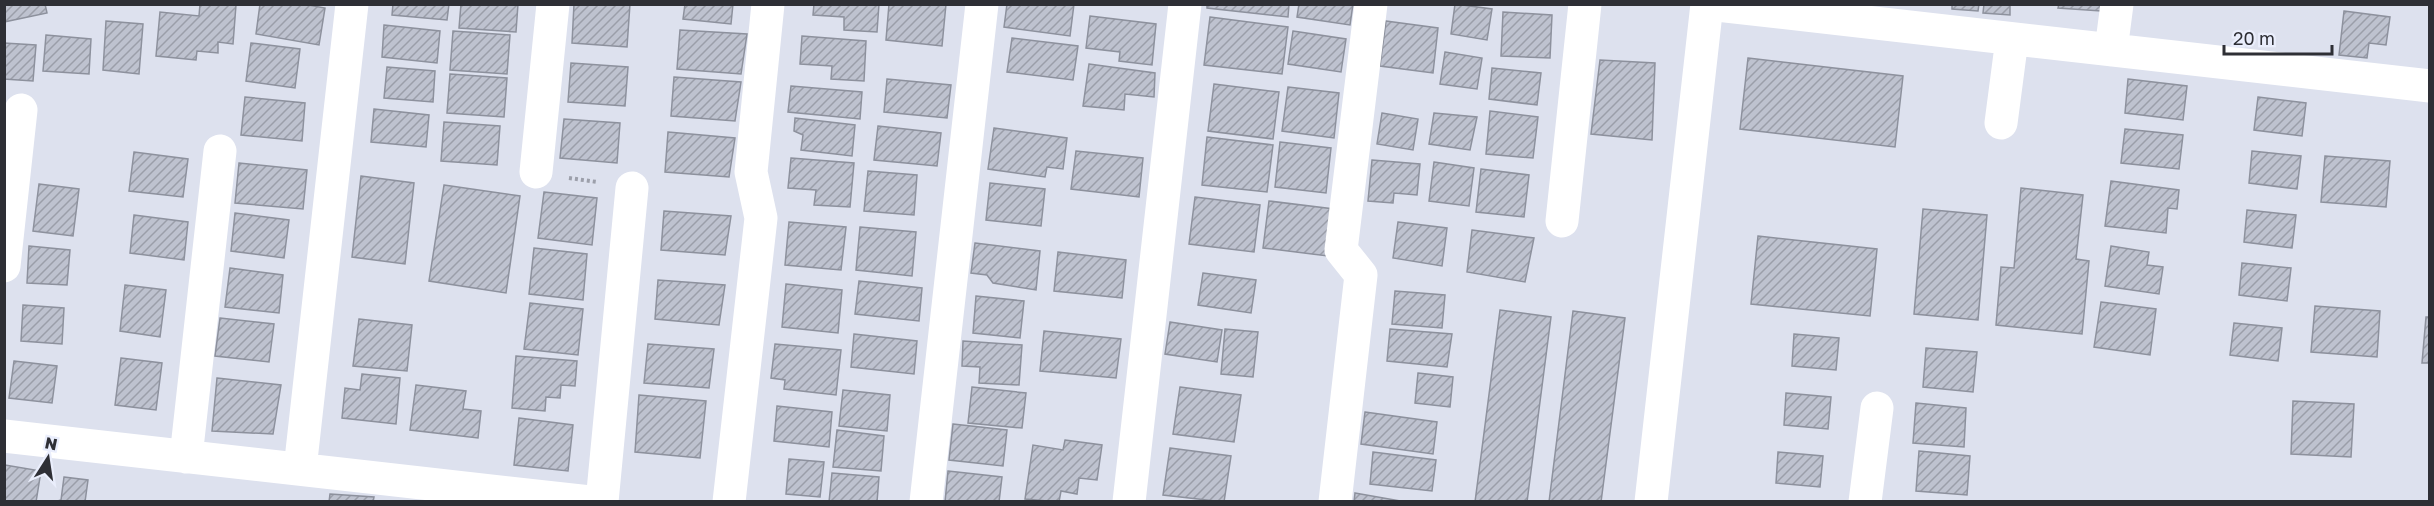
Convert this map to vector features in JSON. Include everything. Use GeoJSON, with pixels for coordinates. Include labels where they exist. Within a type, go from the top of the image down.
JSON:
{"type":"FeatureCollection","features":[{"type":"Feature","properties":{"kind":"street"},"geometry":{"type":"LineString","coordinates":[[300,469],[352,4]]}},
{"type":"Feature","properties":{"kind":"street"},"geometry":{"type":"LineString","coordinates":[[536,172],[553,4]]}},
{"type":"Feature","properties":{"kind":"street"},"geometry":{"type":"LineString","coordinates":[[729,501],[761,218],[751,172],[768,4]]}},
{"type":"Feature","properties":{"kind":"street"},"geometry":{"type":"LineString","coordinates":[[926,501],[982,4]]}},
{"type":"Feature","properties":{"kind":"street"},"geometry":{"type":"LineString","coordinates":[[1129,501],[1185,4]]}},
{"type":"Feature","properties":{"kind":"street"},"geometry":{"type":"LineString","coordinates":[[1335,501],[1361,275],[1341,250],[1371,4]]}},
{"type":"Feature","properties":{"kind":"street"},"geometry":{"type":"LineString","coordinates":[[1562,221],[1585,4]]}},
{"type":"Feature","properties":{"kind":"street"},"geometry":{"type":"LineString","coordinates":[[1651,501],[1707,4],[2430,86]]}},
{"type":"Feature","properties":{"kind":"street"},"geometry":{"type":"LineString","coordinates":[[2111,50],[2117,4]]}},
{"type":"Feature","properties":{"kind":"street"},"geometry":{"type":"LineString","coordinates":[[2001,123],[2012,39]]}},
{"type":"Feature","properties":{"kind":"street"},"geometry":{"type":"LineString","coordinates":[[4,266],[21,110]]}},
{"type":"Feature","properties":{"kind":"street"},"geometry":{"type":"LineString","coordinates":[[186,457],[220,151]]}},
{"type":"Feature","properties":{"kind":"street"},"geometry":{"type":"LineString","coordinates":[[602,501],[632,188]]}},
{"type":"Feature","properties":{"kind":"street"},"geometry":{"type":"LineString","coordinates":[[1864,501],[1877,408]]}},
{"type":"Feature","properties":{"kind":"street"},"geometry":{"type":"LineString","coordinates":[[4,436],[590,501]]}},
{"type":"Feature","properties":{"kind":"path"},"geometry":{"type":"LineString","coordinates":[[536,172],[632,188]]}},
{"type":"Feature","properties":{"kind":"building"},"geometry":{"type":"Polygon","coordinates":[[[4,4],[45,4],[47,13],[4,22],[4,4]]]}},
{"type":"Feature","properties":{"kind":"building"},"geometry":{"type":"Polygon","coordinates":[[[200,4],[236,5],[233,44],[218,42],[218,53],[197,51],[196,60],[156,56],[160,12],[199,16],[200,4]]]}},
{"type":"Feature","properties":{"kind":"building"},"geometry":{"type":"Polygon","coordinates":[[[260,4],[303,4],[325,8],[319,45],[256,34],[260,4]]]}},
{"type":"Feature","properties":{"kind":"building"},"geometry":{"type":"Polygon","coordinates":[[[393,4],[449,4],[447,20],[392,15],[393,4]]]}},
{"type":"Feature","properties":{"kind":"building"},"geometry":{"type":"Polygon","coordinates":[[[461,4],[518,4],[516,32],[459,28],[461,4]]]}},
{"type":"Feature","properties":{"kind":"building"},"geometry":{"type":"Polygon","coordinates":[[[574,4],[630,4],[627,47],[572,43],[574,4]]]}},
{"type":"Feature","properties":{"kind":"building"},"geometry":{"type":"Polygon","coordinates":[[[685,4],[733,4],[731,24],[683,19],[685,4]]]}},
{"type":"Feature","properties":{"kind":"building"},"geometry":{"type":"Polygon","coordinates":[[[814,4],[879,4],[877,32],[844,30],[844,17],[813,15],[814,4]]]}},
{"type":"Feature","properties":{"kind":"building"},"geometry":{"type":"Polygon","coordinates":[[[889,4],[946,4],[942,46],[886,40],[889,4]]]}},
{"type":"Feature","properties":{"kind":"building"},"geometry":{"type":"Polygon","coordinates":[[[1007,4],[1074,4],[1070,36],[1004,27],[1007,4]]]}},
{"type":"Feature","properties":{"kind":"building"},"geometry":{"type":"Polygon","coordinates":[[[1207,4],[1289,4],[1288,17],[1207,8],[1207,4]]]}},
{"type":"Feature","properties":{"kind":"building"},"geometry":{"type":"Polygon","coordinates":[[[1299,4],[1353,4],[1350,25],[1297,17],[1299,4]]]}},
{"type":"Feature","properties":{"kind":"building"},"geometry":{"type":"Polygon","coordinates":[[[1455,4],[1492,9],[1487,40],[1451,34],[1455,4]]]}},
{"type":"Feature","properties":{"kind":"building"},"geometry":{"type":"Polygon","coordinates":[[[1952,4],[1979,4],[1978,11],[1952,9],[1952,4]]]}},
{"type":"Feature","properties":{"kind":"building"},"geometry":{"type":"Polygon","coordinates":[[[1984,4],[2010,4],[2010,15],[1983,13],[1984,4]]]}},
{"type":"Feature","properties":{"kind":"building"},"geometry":{"type":"Polygon","coordinates":[[[2059,4],[2101,4],[2101,11],[2058,8],[2059,4]]]}},
{"type":"Feature","properties":{"kind":"building"},"geometry":{"type":"Polygon","coordinates":[[[2344,11],[2390,17],[2386,45],[2369,43],[2367,58],[2339,55],[2344,11]]]}},
{"type":"Feature","properties":{"kind":"building"},"geometry":{"type":"Polygon","coordinates":[[[1503,12],[1552,15],[1550,58],[1501,56],[1503,12]]]}},
{"type":"Feature","properties":{"kind":"building"},"geometry":{"type":"Polygon","coordinates":[[[1090,16],[1156,24],[1152,65],[1119,61],[1120,52],[1086,48],[1090,16]]]}},
{"type":"Feature","properties":{"kind":"building"},"geometry":{"type":"Polygon","coordinates":[[[1210,17],[1288,27],[1282,74],[1204,65],[1210,17]]]}},
{"type":"Feature","properties":{"kind":"building"},"geometry":{"type":"Polygon","coordinates":[[[106,21],[143,24],[139,74],[103,70],[106,21]]]}},
{"type":"Feature","properties":{"kind":"building"},"geometry":{"type":"Polygon","coordinates":[[[1386,21],[1438,28],[1433,73],[1380,66],[1386,21]]]}},
{"type":"Feature","properties":{"kind":"building"},"geometry":{"type":"Polygon","coordinates":[[[384,25],[440,31],[437,63],[382,57],[384,25]]]}},
{"type":"Feature","properties":{"kind":"building"},"geometry":{"type":"Polygon","coordinates":[[[680,30],[747,34],[741,74],[677,69],[680,30]]]}},
{"type":"Feature","properties":{"kind":"building"},"geometry":{"type":"Polygon","coordinates":[[[453,31],[510,35],[507,74],[450,70],[453,31]]]}},
{"type":"Feature","properties":{"kind":"building"},"geometry":{"type":"Polygon","coordinates":[[[1293,31],[1346,39],[1341,72],[1288,64],[1293,31]]]}},
{"type":"Feature","properties":{"kind":"building"},"geometry":{"type":"Polygon","coordinates":[[[46,35],[91,39],[89,74],[43,71],[46,35]]]}},
{"type":"Feature","properties":{"kind":"building"},"geometry":{"type":"Polygon","coordinates":[[[802,36],[866,41],[864,81],[831,79],[832,66],[800,64],[802,36]]]}},
{"type":"Feature","properties":{"kind":"building"},"geometry":{"type":"Polygon","coordinates":[[[1012,38],[1078,46],[1073,80],[1007,72],[1012,38]]]}},
{"type":"Feature","properties":{"kind":"building"},"geometry":{"type":"Polygon","coordinates":[[[4,43],[36,45],[33,81],[4,79],[4,43]]]}},
{"type":"Feature","properties":{"kind":"building"},"geometry":{"type":"Polygon","coordinates":[[[251,43],[300,49],[295,88],[246,81],[251,43]]]}},
{"type":"Feature","properties":{"kind":"building"},"geometry":{"type":"Polygon","coordinates":[[[1445,52],[1482,58],[1477,89],[1440,84],[1445,52]]]}},
{"type":"Feature","properties":{"kind":"building"},"geometry":{"type":"Polygon","coordinates":[[[1748,58],[1903,76],[1895,147],[1740,129],[1748,58]]]}},
{"type":"Feature","properties":{"kind":"building"},"geometry":{"type":"Polygon","coordinates":[[[1600,60],[1655,63],[1652,140],[1591,134],[1600,60]]]}},
{"type":"Feature","properties":{"kind":"building"},"geometry":{"type":"Polygon","coordinates":[[[571,63],[628,67],[625,106],[568,102],[571,63]]]}},
{"type":"Feature","properties":{"kind":"building"},"geometry":{"type":"Polygon","coordinates":[[[1089,64],[1155,73],[1154,97],[1125,94],[1124,110],[1083,106],[1089,64]]]}},
{"type":"Feature","properties":{"kind":"building"},"geometry":{"type":"Polygon","coordinates":[[[387,67],[435,71],[433,102],[384,98],[387,67]]]}},
{"type":"Feature","properties":{"kind":"building"},"geometry":{"type":"Polygon","coordinates":[[[1492,68],[1541,73],[1537,105],[1489,99],[1492,68]]]}},
{"type":"Feature","properties":{"kind":"building"},"geometry":{"type":"Polygon","coordinates":[[[450,74],[507,78],[504,117],[447,113],[450,74]]]}},
{"type":"Feature","properties":{"kind":"building"},"geometry":{"type":"Polygon","coordinates":[[[674,77],[741,82],[735,121],[671,116],[674,77]]]}},
{"type":"Feature","properties":{"kind":"building"},"geometry":{"type":"Polygon","coordinates":[[[887,79],[951,85],[947,118],[884,112],[887,79]]]}},
{"type":"Feature","properties":{"kind":"building"},"geometry":{"type":"Polygon","coordinates":[[[2128,79],[2187,86],[2183,120],[2125,113],[2128,79]]]}},
{"type":"Feature","properties":{"kind":"building"},"geometry":{"type":"Polygon","coordinates":[[[1214,84],[1279,92],[1273,139],[1208,131],[1214,84]]]}},
{"type":"Feature","properties":{"kind":"building"},"geometry":{"type":"Polygon","coordinates":[[[791,86],[862,92],[860,119],[788,112],[791,86]]]}},
{"type":"Feature","properties":{"kind":"building"},"geometry":{"type":"Polygon","coordinates":[[[1288,87],[1339,93],[1334,138],[1282,131],[1288,87]]]}},
{"type":"Feature","properties":{"kind":"building"},"geometry":{"type":"Polygon","coordinates":[[[245,97],[305,103],[302,141],[241,135],[245,97]]]}},
{"type":"Feature","properties":{"kind":"building"},"geometry":{"type":"Polygon","coordinates":[[[2258,97],[2306,103],[2302,136],[2254,130],[2258,97]]]}},
{"type":"Feature","properties":{"kind":"building"},"geometry":{"type":"Polygon","coordinates":[[[374,109],[429,115],[426,147],[371,142],[374,109]]]}},
{"type":"Feature","properties":{"kind":"building"},"geometry":{"type":"Polygon","coordinates":[[[1490,111],[1538,117],[1533,158],[1486,154],[1490,111]]]}},
{"type":"Feature","properties":{"kind":"building"},"geometry":{"type":"Polygon","coordinates":[[[1382,113],[1418,119],[1413,150],[1377,144],[1382,113]]]}},
{"type":"Feature","properties":{"kind":"building"},"geometry":{"type":"Polygon","coordinates":[[[1434,113],[1477,117],[1470,150],[1429,144],[1434,113]]]}},
{"type":"Feature","properties":{"kind":"building"},"geometry":{"type":"Polygon","coordinates":[[[795,118],[855,125],[852,156],[801,150],[803,135],[794,131],[795,118]]]}},
{"type":"Feature","properties":{"kind":"building"},"geometry":{"type":"Polygon","coordinates":[[[564,119],[620,123],[617,163],[560,158],[564,119]]]}},
{"type":"Feature","properties":{"kind":"building"},"geometry":{"type":"Polygon","coordinates":[[[444,122],[500,126],[497,165],[441,161],[444,122]]]}},
{"type":"Feature","properties":{"kind":"building"},"geometry":{"type":"Polygon","coordinates":[[[878,126],[941,133],[937,166],[874,160],[878,126]]]}},
{"type":"Feature","properties":{"kind":"building"},"geometry":{"type":"Polygon","coordinates":[[[994,128],[1067,138],[1063,169],[1047,167],[1045,177],[988,169],[994,128]]]}},
{"type":"Feature","properties":{"kind":"building"},"geometry":{"type":"Polygon","coordinates":[[[2125,129],[2183,135],[2179,169],[2121,163],[2125,129]]]}},
{"type":"Feature","properties":{"kind":"building"},"geometry":{"type":"Polygon","coordinates":[[[668,132],[735,138],[729,177],[665,172],[668,132]]]}},
{"type":"Feature","properties":{"kind":"building"},"geometry":{"type":"Polygon","coordinates":[[[1207,137],[1273,145],[1267,192],[1202,185],[1207,137]]]}},
{"type":"Feature","properties":{"kind":"building"},"geometry":{"type":"Polygon","coordinates":[[[1280,142],[1331,148],[1326,193],[1275,187],[1280,142]]]}},
{"type":"Feature","properties":{"kind":"building"},"geometry":{"type":"Polygon","coordinates":[[[1076,151],[1143,158],[1139,197],[1071,189],[1076,151]]]}},
{"type":"Feature","properties":{"kind":"building"},"geometry":{"type":"Polygon","coordinates":[[[2252,151],[2301,156],[2297,189],[2249,183],[2252,151]]]}},
{"type":"Feature","properties":{"kind":"building"},"geometry":{"type":"Polygon","coordinates":[[[134,152],[188,159],[183,197],[129,191],[134,152]]]}},
{"type":"Feature","properties":{"kind":"building"},"geometry":{"type":"Polygon","coordinates":[[[2325,156],[2390,161],[2386,207],[2321,202],[2325,156]]]}},
{"type":"Feature","properties":{"kind":"building"},"geometry":{"type":"Polygon","coordinates":[[[791,158],[854,163],[850,207],[814,205],[816,190],[788,188],[791,158]]]}},
{"type":"Feature","properties":{"kind":"building"},"geometry":{"type":"Polygon","coordinates":[[[1372,160],[1420,164],[1417,195],[1394,193],[1393,203],[1368,201],[1372,160]]]}},
{"type":"Feature","properties":{"kind":"building"},"geometry":{"type":"Polygon","coordinates":[[[1434,162],[1474,168],[1469,206],[1429,201],[1434,162]]]}},
{"type":"Feature","properties":{"kind":"building"},"geometry":{"type":"Polygon","coordinates":[[[239,163],[307,170],[303,209],[235,203],[239,163]]]}},
{"type":"Feature","properties":{"kind":"building"},"geometry":{"type":"Polygon","coordinates":[[[1481,169],[1529,175],[1524,217],[1476,212],[1481,169]]]}},
{"type":"Feature","properties":{"kind":"building"},"geometry":{"type":"Polygon","coordinates":[[[868,171],[917,175],[914,215],[864,211],[868,171]]]}},
{"type":"Feature","properties":{"kind":"building"},"geometry":{"type":"Polygon","coordinates":[[[361,176],[414,183],[405,264],[352,257],[361,176]]]}},
{"type":"Feature","properties":{"kind":"building"},"geometry":{"type":"Polygon","coordinates":[[[2111,181],[2179,190],[2177,209],[2168,208],[2166,233],[2105,226],[2111,181]]]}},
{"type":"Feature","properties":{"kind":"building"},"geometry":{"type":"Polygon","coordinates":[[[990,183],[1045,189],[1041,226],[986,220],[990,183]]]}},
{"type":"Feature","properties":{"kind":"building"},"geometry":{"type":"Polygon","coordinates":[[[39,184],[79,189],[73,236],[33,231],[39,184]]]}},
{"type":"Feature","properties":{"kind":"building"},"geometry":{"type":"Polygon","coordinates":[[[444,185],[520,196],[506,293],[429,281],[444,185]]]}},
{"type":"Feature","properties":{"kind":"building"},"geometry":{"type":"Polygon","coordinates":[[[2021,188],[2083,195],[2076,259],[2089,261],[2082,334],[1996,325],[2001,267],[2014,268],[2021,188]]]}},
{"type":"Feature","properties":{"kind":"building"},"geometry":{"type":"Polygon","coordinates":[[[544,192],[597,198],[592,245],[538,238],[544,192]]]}},
{"type":"Feature","properties":{"kind":"building"},"geometry":{"type":"Polygon","coordinates":[[[1195,197],[1260,205],[1254,252],[1189,244],[1195,197]]]}},
{"type":"Feature","properties":{"kind":"building"},"geometry":{"type":"Polygon","coordinates":[[[1269,201],[1334,209],[1328,256],[1263,248],[1269,201]]]}},
{"type":"Feature","properties":{"kind":"building"},"geometry":{"type":"Polygon","coordinates":[[[1923,209],[1987,215],[1978,320],[1914,314],[1923,209]]]}},
{"type":"Feature","properties":{"kind":"building"},"geometry":{"type":"Polygon","coordinates":[[[2247,210],[2296,215],[2292,248],[2244,242],[2247,210]]]}},
{"type":"Feature","properties":{"kind":"building"},"geometry":{"type":"Polygon","coordinates":[[[664,211],[731,216],[725,255],[661,250],[664,211]]]}},
{"type":"Feature","properties":{"kind":"building"},"geometry":{"type":"Polygon","coordinates":[[[235,213],[289,220],[284,258],[231,251],[235,213]]]}},
{"type":"Feature","properties":{"kind":"building"},"geometry":{"type":"Polygon","coordinates":[[[134,215],[188,222],[184,260],[130,253],[134,215]]]}},
{"type":"Feature","properties":{"kind":"building"},"geometry":{"type":"Polygon","coordinates":[[[789,222],[846,227],[841,270],[785,265],[789,222]]]}},
{"type":"Feature","properties":{"kind":"building"},"geometry":{"type":"Polygon","coordinates":[[[1398,222],[1447,228],[1442,266],[1393,258],[1398,222]]]}},
{"type":"Feature","properties":{"kind":"building"},"geometry":{"type":"Polygon","coordinates":[[[860,227],[916,232],[912,276],[856,270],[860,227]]]}},
{"type":"Feature","properties":{"kind":"building"},"geometry":{"type":"Polygon","coordinates":[[[1472,230],[1534,238],[1525,282],[1467,272],[1472,230]]]}},
{"type":"Feature","properties":{"kind":"building"},"geometry":{"type":"Polygon","coordinates":[[[1758,236],[1877,249],[1870,316],[1751,304],[1758,236]]]}},
{"type":"Feature","properties":{"kind":"building"},"geometry":{"type":"Polygon","coordinates":[[[975,243],[1040,251],[1036,290],[993,283],[987,275],[971,273],[975,243]]]}},
{"type":"Feature","properties":{"kind":"building"},"geometry":{"type":"Polygon","coordinates":[[[29,246],[70,250],[67,285],[27,283],[29,246]]]}},
{"type":"Feature","properties":{"kind":"building"},"geometry":{"type":"Polygon","coordinates":[[[2111,246],[2149,252],[2147,265],[2163,267],[2159,294],[2105,286],[2111,246]]]}},
{"type":"Feature","properties":{"kind":"building"},"geometry":{"type":"Polygon","coordinates":[[[534,248],[587,254],[583,300],[529,294],[534,248]]]}},
{"type":"Feature","properties":{"kind":"building"},"geometry":{"type":"Polygon","coordinates":[[[1058,252],[1126,260],[1122,298],[1054,291],[1058,252]]]}},
{"type":"Feature","properties":{"kind":"building"},"geometry":{"type":"Polygon","coordinates":[[[2242,263],[2291,268],[2287,301],[2239,295],[2242,263]]]}},
{"type":"Feature","properties":{"kind":"building"},"geometry":{"type":"Polygon","coordinates":[[[230,268],[283,275],[279,313],[225,307],[230,268]]]}},
{"type":"Feature","properties":{"kind":"building"},"geometry":{"type":"Polygon","coordinates":[[[1203,273],[1256,280],[1251,313],[1198,305],[1203,273]]]}},
{"type":"Feature","properties":{"kind":"building"},"geometry":{"type":"Polygon","coordinates":[[[658,280],[725,285],[719,325],[655,319],[658,280]]]}},
{"type":"Feature","properties":{"kind":"building"},"geometry":{"type":"Polygon","coordinates":[[[859,281],[922,288],[919,321],[855,314],[859,281]]]}},
{"type":"Feature","properties":{"kind":"building"},"geometry":{"type":"Polygon","coordinates":[[[786,284],[842,290],[838,333],[782,327],[786,284]]]}},
{"type":"Feature","properties":{"kind":"building"},"geometry":{"type":"Polygon","coordinates":[[[125,285],[166,290],[160,337],[120,331],[125,285]]]}},
{"type":"Feature","properties":{"kind":"building"},"geometry":{"type":"Polygon","coordinates":[[[1395,291],[1445,295],[1442,328],[1392,324],[1395,291]]]}},
{"type":"Feature","properties":{"kind":"building"},"geometry":{"type":"Polygon","coordinates":[[[976,296],[1024,301],[1020,338],[973,333],[976,296]]]}},
{"type":"Feature","properties":{"kind":"building"},"geometry":{"type":"Polygon","coordinates":[[[2101,302],[2156,309],[2150,355],[2094,347],[2101,302]]]}},
{"type":"Feature","properties":{"kind":"building"},"geometry":{"type":"Polygon","coordinates":[[[530,303],[583,309],[578,355],[524,349],[530,303]]]}},
{"type":"Feature","properties":{"kind":"building"},"geometry":{"type":"Polygon","coordinates":[[[23,305],[64,308],[62,344],[21,341],[23,305]]]}},
{"type":"Feature","properties":{"kind":"building"},"geometry":{"type":"Polygon","coordinates":[[[2315,306],[2380,311],[2377,357],[2311,352],[2315,306]]]}},
{"type":"Feature","properties":{"kind":"building"},"geometry":{"type":"Polygon","coordinates":[[[1500,310],[1551,317],[1527,502],[1475,502],[1500,310]]]}},
{"type":"Feature","properties":{"kind":"building"},"geometry":{"type":"Polygon","coordinates":[[[1573,311],[1625,318],[1601,502],[1549,502],[1573,311]]]}},
{"type":"Feature","properties":{"kind":"building"},"geometry":{"type":"Polygon","coordinates":[[[2426,317],[2430,317],[2430,363],[2422,363],[2426,317]]]}},
{"type":"Feature","properties":{"kind":"building"},"geometry":{"type":"Polygon","coordinates":[[[220,318],[274,324],[269,362],[215,356],[220,318]]]}},
{"type":"Feature","properties":{"kind":"building"},"geometry":{"type":"Polygon","coordinates":[[[359,319],[412,325],[407,371],[353,366],[359,319]]]}},
{"type":"Feature","properties":{"kind":"building"},"geometry":{"type":"Polygon","coordinates":[[[1170,322],[1222,330],[1217,362],[1165,354],[1170,322]]]}},
{"type":"Feature","properties":{"kind":"building"},"geometry":{"type":"Polygon","coordinates":[[[2234,323],[2282,328],[2278,361],[2230,355],[2234,323]]]}},
{"type":"Feature","properties":{"kind":"building"},"geometry":{"type":"Polygon","coordinates":[[[1225,329],[1258,332],[1253,377],[1221,374],[1225,329]]]}},
{"type":"Feature","properties":{"kind":"building"},"geometry":{"type":"Polygon","coordinates":[[[1390,329],[1452,334],[1447,367],[1387,361],[1390,329]]]}},
{"type":"Feature","properties":{"kind":"building"},"geometry":{"type":"Polygon","coordinates":[[[1044,331],[1121,339],[1116,378],[1040,371],[1044,331]]]}},
{"type":"Feature","properties":{"kind":"building"},"geometry":{"type":"Polygon","coordinates":[[[854,334],[917,341],[914,374],[851,367],[854,334]]]}},
{"type":"Feature","properties":{"kind":"building"},"geometry":{"type":"Polygon","coordinates":[[[1794,334],[1839,338],[1836,370],[1792,366],[1794,334]]]}},
{"type":"Feature","properties":{"kind":"building"},"geometry":{"type":"Polygon","coordinates":[[[963,341],[1022,345],[1019,385],[979,383],[980,367],[962,366],[963,341]]]}},
{"type":"Feature","properties":{"kind":"building"},"geometry":{"type":"Polygon","coordinates":[[[648,344],[714,349],[709,388],[644,383],[648,344]]]}},
{"type":"Feature","properties":{"kind":"building"},"geometry":{"type":"Polygon","coordinates":[[[775,344],[841,350],[836,395],[784,389],[785,380],[771,378],[775,344]]]}},
{"type":"Feature","properties":{"kind":"building"},"geometry":{"type":"Polygon","coordinates":[[[1926,348],[1977,352],[1973,392],[1923,387],[1926,348]]]}},
{"type":"Feature","properties":{"kind":"building"},"geometry":{"type":"Polygon","coordinates":[[[516,356],[577,361],[575,386],[561,385],[560,398],[546,397],[545,411],[512,408],[516,356]]]}},
{"type":"Feature","properties":{"kind":"building"},"geometry":{"type":"Polygon","coordinates":[[[121,358],[162,363],[156,410],[115,405],[121,358]]]}},
{"type":"Feature","properties":{"kind":"building"},"geometry":{"type":"Polygon","coordinates":[[[14,361],[57,366],[52,403],[9,398],[14,361]]]}},
{"type":"Feature","properties":{"kind":"building"},"geometry":{"type":"Polygon","coordinates":[[[1418,373],[1453,377],[1450,407],[1415,403],[1418,373]]]}},
{"type":"Feature","properties":{"kind":"building"},"geometry":{"type":"Polygon","coordinates":[[[362,374],[400,378],[396,424],[342,418],[345,388],[360,390],[362,374]]]}},
{"type":"Feature","properties":{"kind":"building"},"geometry":{"type":"Polygon","coordinates":[[[217,378],[281,385],[273,434],[212,431],[217,378]]]}},
{"type":"Feature","properties":{"kind":"building"},"geometry":{"type":"Polygon","coordinates":[[[416,385],[466,391],[463,409],[481,411],[478,438],[410,430],[416,385]]]}},
{"type":"Feature","properties":{"kind":"building"},"geometry":{"type":"Polygon","coordinates":[[[972,387],[1026,393],[1022,428],[968,423],[972,387]]]}},
{"type":"Feature","properties":{"kind":"building"},"geometry":{"type":"Polygon","coordinates":[[[1180,387],[1241,395],[1234,442],[1173,434],[1180,387]]]}},
{"type":"Feature","properties":{"kind":"building"},"geometry":{"type":"Polygon","coordinates":[[[843,390],[890,395],[887,431],[839,426],[843,390]]]}},
{"type":"Feature","properties":{"kind":"building"},"geometry":{"type":"Polygon","coordinates":[[[1786,393],[1831,397],[1828,429],[1784,425],[1786,393]]]}},
{"type":"Feature","properties":{"kind":"building"},"geometry":{"type":"Polygon","coordinates":[[[639,395],[706,401],[700,458],[635,452],[639,395]]]}},
{"type":"Feature","properties":{"kind":"building"},"geometry":{"type":"Polygon","coordinates":[[[2293,401],[2354,404],[2351,457],[2291,454],[2293,401]]]}},
{"type":"Feature","properties":{"kind":"building"},"geometry":{"type":"Polygon","coordinates":[[[1916,403],[1966,408],[1964,447],[1913,443],[1916,403]]]}},
{"type":"Feature","properties":{"kind":"building"},"geometry":{"type":"Polygon","coordinates":[[[777,406],[832,412],[829,447],[774,441],[777,406]]]}},
{"type":"Feature","properties":{"kind":"building"},"geometry":{"type":"Polygon","coordinates":[[[1365,412],[1437,422],[1433,454],[1361,444],[1365,412]]]}},
{"type":"Feature","properties":{"kind":"building"},"geometry":{"type":"Polygon","coordinates":[[[519,418],[573,425],[568,471],[514,465],[519,418]]]}},
{"type":"Feature","properties":{"kind":"building"},"geometry":{"type":"Polygon","coordinates":[[[953,424],[1007,430],[1003,466],[949,460],[953,424]]]}},
{"type":"Feature","properties":{"kind":"building"},"geometry":{"type":"Polygon","coordinates":[[[837,430],[884,436],[881,471],[833,467],[837,430]]]}},
{"type":"Feature","properties":{"kind":"building"},"geometry":{"type":"Polygon","coordinates":[[[1065,440],[1102,445],[1097,480],[1079,478],[1077,494],[1061,491],[1059,502],[1025,499],[1033,445],[1063,450],[1065,440]]]}},
{"type":"Feature","properties":{"kind":"building"},"geometry":{"type":"Polygon","coordinates":[[[1170,448],[1231,456],[1224,502],[1163,495],[1170,448]]]}},
{"type":"Feature","properties":{"kind":"building"},"geometry":{"type":"Polygon","coordinates":[[[1919,451],[1970,456],[1967,495],[1916,491],[1919,451]]]}},
{"type":"Feature","properties":{"kind":"building"},"geometry":{"type":"Polygon","coordinates":[[[1373,452],[1436,460],[1432,491],[1370,484],[1373,452]]]}},
{"type":"Feature","properties":{"kind":"building"},"geometry":{"type":"Polygon","coordinates":[[[1778,452],[1823,456],[1820,487],[1776,483],[1778,452]]]}},
{"type":"Feature","properties":{"kind":"building"},"geometry":{"type":"Polygon","coordinates":[[[789,459],[824,462],[820,497],[786,494],[789,459]]]}},
{"type":"Feature","properties":{"kind":"building"},"geometry":{"type":"Polygon","coordinates":[[[5,465],[41,471],[36,502],[4,502],[5,465]]]}},
{"type":"Feature","properties":{"kind":"building"},"geometry":{"type":"Polygon","coordinates":[[[948,471],[1002,477],[999,502],[945,502],[948,471]]]}},
{"type":"Feature","properties":{"kind":"building"},"geometry":{"type":"Polygon","coordinates":[[[832,473],[879,477],[877,502],[829,502],[832,473]]]}},
{"type":"Feature","properties":{"kind":"building"},"geometry":{"type":"Polygon","coordinates":[[[64,477],[88,480],[85,502],[54,502],[61,500],[64,477]]]}},
{"type":"Feature","properties":{"kind":"building"},"geometry":{"type":"Polygon","coordinates":[[[1355,493],[1406,502],[1354,502],[1355,493]]]}},
{"type":"Feature","properties":{"kind":"building"},"geometry":{"type":"Polygon","coordinates":[[[330,494],[374,497],[373,502],[329,502],[330,494]]]}}]}
